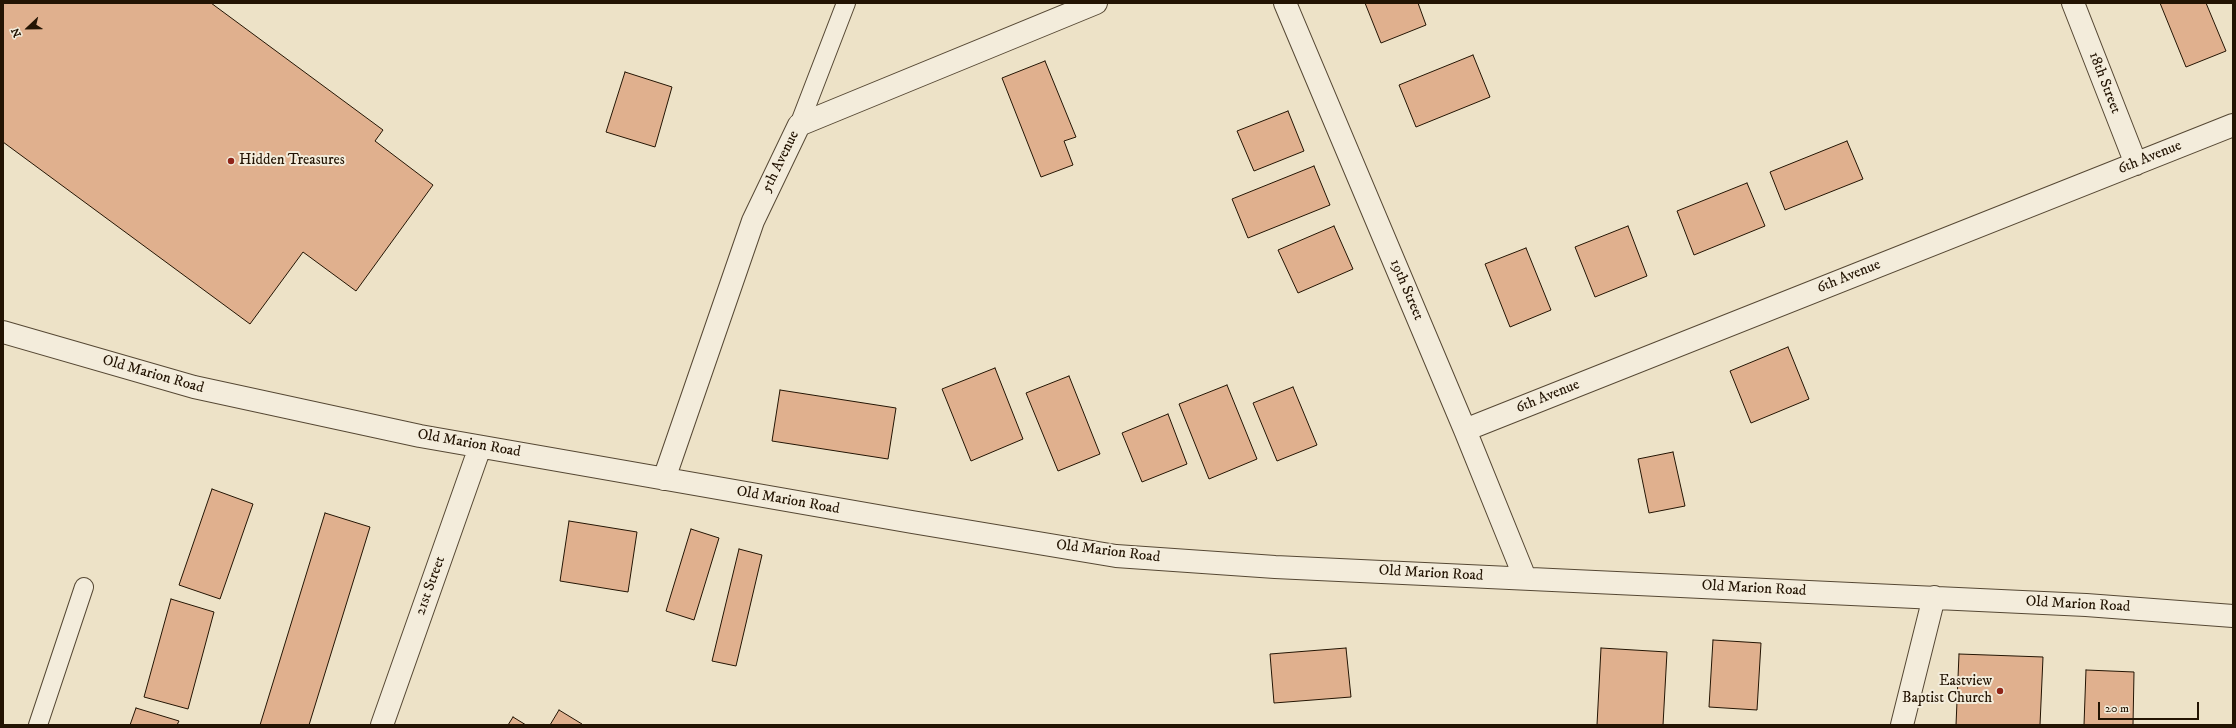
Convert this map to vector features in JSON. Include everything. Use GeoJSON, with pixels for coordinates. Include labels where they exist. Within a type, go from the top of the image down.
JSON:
{"type":"FeatureCollection","features":[{"type":"Feature","properties":{"kind":"street","name":"5th Avenue"},"geometry":{"type":"LineString","coordinates":[[664,479],[752,221],[799,125],[1096,3]]}},
{"type":"Feature","properties":{"kind":"street","name":"19th Street"},"geometry":{"type":"LineString","coordinates":[[1285,3],[1465,430],[1525,578]]}},
{"type":"Feature","properties":{"kind":"street","name":"18th Street"},"geometry":{"type":"LineString","coordinates":[[2073,3],[2136,164]]}},
{"type":"Feature","properties":{"kind":"street","name":"6th Avenue"},"geometry":{"type":"LineString","coordinates":[[1465,430],[2233,125]]}},
{"type":"Feature","properties":{"kind":"street","name":"Old Marion Road"},"geometry":{"type":"LineString","coordinates":[[3,332],[194,387],[412,434],[664,479],[1116,556],[1276,567],[2086,605],[2233,616]]}},
{"type":"Feature","properties":{"kind":"street","name":"21st Street"},"geometry":{"type":"LineString","coordinates":[[382,725],[480,447]]}},
{"type":"Feature","properties":{"kind":"street"},"geometry":{"type":"LineString","coordinates":[[1902,725],[1934,598]]}},
{"type":"Feature","properties":{"kind":"lane"},"geometry":{"type":"LineString","coordinates":[[799,125],[846,3]]}},
{"type":"Feature","properties":{"kind":"lane"},"geometry":{"type":"LineString","coordinates":[[38,725],[84,587]]}},
{"type":"Feature","properties":{"kind":"building"},"geometry":{"type":"Polygon","coordinates":[[[3,3],[211,3],[383,130],[375,141],[433,185],[356,291],[303,252],[250,324],[3,142],[3,3]]]}},
{"type":"Feature","properties":{"kind":"building"},"geometry":{"type":"Polygon","coordinates":[[[1365,3],[1418,3],[1426,25],[1381,43],[1365,3]]]}},
{"type":"Feature","properties":{"kind":"building"},"geometry":{"type":"Polygon","coordinates":[[[2160,3],[2206,3],[2226,51],[2186,67],[2160,3]]]}},
{"type":"Feature","properties":{"kind":"building"},"geometry":{"type":"Polygon","coordinates":[[[1473,55],[1490,97],[1416,127],[1399,85],[1473,55]]]}},
{"type":"Feature","properties":{"kind":"building"},"geometry":{"type":"Polygon","coordinates":[[[1045,61],[1076,137],[1064,141],[1073,165],[1041,177],[1002,78],[1045,61]]]}},
{"type":"Feature","properties":{"kind":"building"},"geometry":{"type":"Polygon","coordinates":[[[625,72],[672,87],[655,147],[606,132],[625,72]]]}},
{"type":"Feature","properties":{"kind":"building"},"geometry":{"type":"Polygon","coordinates":[[[1288,111],[1304,151],[1254,171],[1237,131],[1288,111]]]}},
{"type":"Feature","properties":{"kind":"building"},"geometry":{"type":"Polygon","coordinates":[[[1847,141],[1863,179],[1785,210],[1770,172],[1847,141]]]}},
{"type":"Feature","properties":{"kind":"building"},"geometry":{"type":"Polygon","coordinates":[[[1314,166],[1330,205],[1248,238],[1232,199],[1314,166]]]}},
{"type":"Feature","properties":{"kind":"building"},"geometry":{"type":"Polygon","coordinates":[[[1747,183],[1765,226],[1694,255],[1677,211],[1747,183]]]}},
{"type":"Feature","properties":{"kind":"building"},"geometry":{"type":"Polygon","coordinates":[[[1334,226],[1353,269],[1298,293],[1278,250],[1334,226]]]}},
{"type":"Feature","properties":{"kind":"building"},"geometry":{"type":"Polygon","coordinates":[[[1628,226],[1647,276],[1595,297],[1575,247],[1628,226]]]}},
{"type":"Feature","properties":{"kind":"building"},"geometry":{"type":"Polygon","coordinates":[[[1526,248],[1551,310],[1510,327],[1485,264],[1526,248]]]}},
{"type":"Feature","properties":{"kind":"building"},"geometry":{"type":"Polygon","coordinates":[[[1788,347],[1809,399],[1751,423],[1730,371],[1788,347]]]}},
{"type":"Feature","properties":{"kind":"building"},"geometry":{"type":"Polygon","coordinates":[[[995,368],[1023,439],[971,461],[942,389],[995,368]]]}},
{"type":"Feature","properties":{"kind":"building"},"geometry":{"type":"Polygon","coordinates":[[[1069,376],[1100,454],[1058,471],[1026,393],[1069,376]]]}},
{"type":"Feature","properties":{"kind":"building"},"geometry":{"type":"Polygon","coordinates":[[[1227,385],[1257,459],[1209,479],[1179,404],[1227,385]]]}},
{"type":"Feature","properties":{"kind":"building"},"geometry":{"type":"Polygon","coordinates":[[[1293,387],[1317,445],[1277,461],[1253,403],[1293,387]]]}},
{"type":"Feature","properties":{"kind":"building"},"geometry":{"type":"Polygon","coordinates":[[[780,390],[896,408],[888,459],[772,441],[780,390]]]}},
{"type":"Feature","properties":{"kind":"building"},"geometry":{"type":"Polygon","coordinates":[[[1168,414],[1187,464],[1142,482],[1122,433],[1168,414]]]}},
{"type":"Feature","properties":{"kind":"building"},"geometry":{"type":"Polygon","coordinates":[[[1673,452],[1685,506],[1649,513],[1638,459],[1673,452]]]}},
{"type":"Feature","properties":{"kind":"building"},"geometry":{"type":"Polygon","coordinates":[[[212,489],[253,504],[220,599],[179,585],[212,489]]]}},
{"type":"Feature","properties":{"kind":"building"},"geometry":{"type":"Polygon","coordinates":[[[325,513],[370,527],[309,725],[260,725],[325,513]]]}},
{"type":"Feature","properties":{"kind":"building"},"geometry":{"type":"Polygon","coordinates":[[[569,521],[637,532],[628,592],[560,581],[569,521]]]}},
{"type":"Feature","properties":{"kind":"building"},"geometry":{"type":"Polygon","coordinates":[[[691,529],[719,538],[694,620],[666,611],[691,529]]]}},
{"type":"Feature","properties":{"kind":"building"},"geometry":{"type":"Polygon","coordinates":[[[739,549],[762,555],[736,666],[712,661],[739,549]]]}},
{"type":"Feature","properties":{"kind":"building"},"geometry":{"type":"Polygon","coordinates":[[[171,599],[214,612],[188,709],[144,697],[171,599]]]}},
{"type":"Feature","properties":{"kind":"building"},"geometry":{"type":"Polygon","coordinates":[[[1713,640],[1761,643],[1757,710],[1709,707],[1713,640]]]}},
{"type":"Feature","properties":{"kind":"building"},"geometry":{"type":"Polygon","coordinates":[[[1346,648],[1351,697],[1274,703],[1270,654],[1346,648]]]}},
{"type":"Feature","properties":{"kind":"building"},"geometry":{"type":"Polygon","coordinates":[[[1601,648],[1667,652],[1663,725],[1597,725],[1601,648]]]}},
{"type":"Feature","properties":{"kind":"building","name":"Eastview Baptist Church"},"geometry":{"type":"Polygon","coordinates":[[[1959,654],[2043,657],[2040,725],[1956,725],[1959,654]]]}},
{"type":"Feature","properties":{"kind":"building"},"geometry":{"type":"Polygon","coordinates":[[[2086,670],[2134,672],[2133,725],[2084,725],[2086,670]]]}},
{"type":"Feature","properties":{"kind":"building"},"geometry":{"type":"Polygon","coordinates":[[[136,708],[179,721],[177,725],[130,725],[136,708]]]}},
{"type":"Feature","properties":{"kind":"building"},"geometry":{"type":"Polygon","coordinates":[[[559,710],[582,724],[550,725],[559,710]]]}},
{"type":"Feature","properties":{"kind":"building"},"geometry":{"type":"Polygon","coordinates":[[[513,717],[526,725],[508,725],[513,717]]]}},
{"type":"Feature","properties":{"kind":"place","name":"Hidden Treasures"},"geometry":{"type":"Point","coordinates":[231,161]}},
{"type":"Feature","properties":{"kind":"place","name":"Eastview Baptist Church"},"geometry":{"type":"Point","coordinates":[2000,691]}}]}
